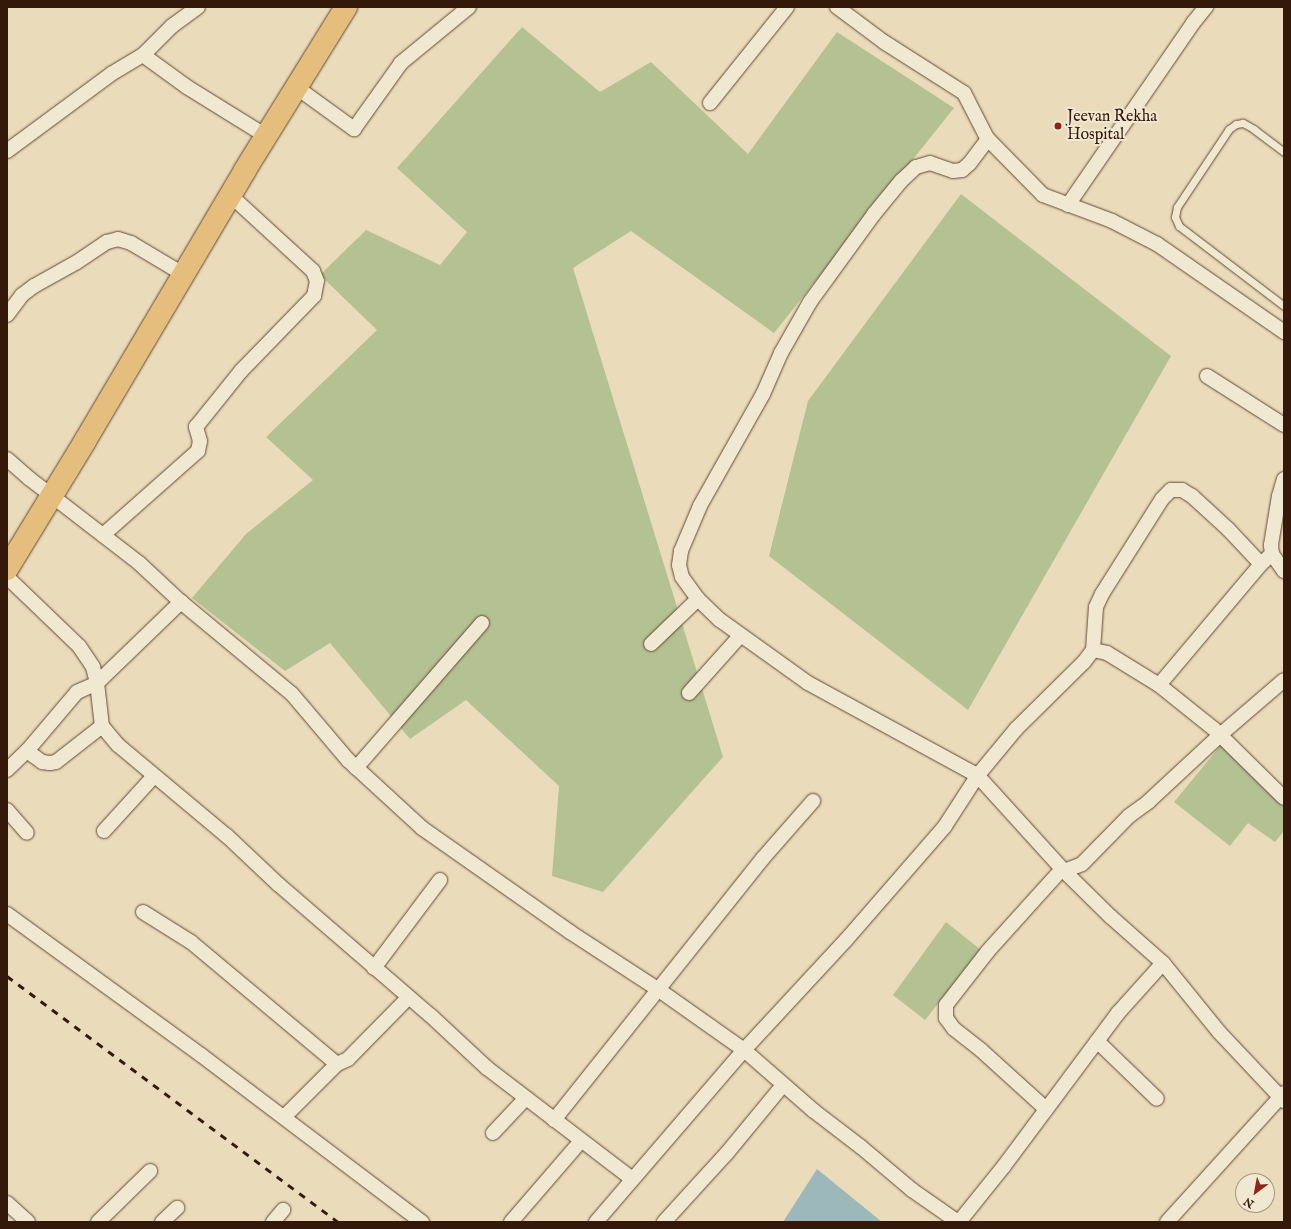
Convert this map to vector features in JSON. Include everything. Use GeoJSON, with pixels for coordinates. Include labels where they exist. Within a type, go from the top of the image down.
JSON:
{"type":"FeatureCollection","features":[{"type":"Feature","properties":{"kind":"main road"},"geometry":{"type":"LineString","coordinates":[[7,569],[230,195],[346,7]]}},
{"type":"Feature","properties":{"kind":"street"},"geometry":{"type":"LineString","coordinates":[[7,151],[111,74],[143,55],[172,26],[198,7]]}},
{"type":"Feature","properties":{"kind":"street"},"geometry":{"type":"LineString","coordinates":[[296,87],[354,129],[402,62],[469,7]]}},
{"type":"Feature","properties":{"kind":"street"},"geometry":{"type":"LineString","coordinates":[[710,103],[787,7]]}},
{"type":"Feature","properties":{"kind":"street"},"geometry":{"type":"LineString","coordinates":[[837,7],[884,42],[964,92],[988,139],[1044,195],[1112,221],[1157,244],[1284,332]]}},
{"type":"Feature","properties":{"kind":"street"},"geometry":{"type":"LineString","coordinates":[[1068,205],[1193,23],[1206,7]]}},
{"type":"Feature","properties":{"kind":"street"},"geometry":{"type":"LineString","coordinates":[[143,55],[187,87],[266,136]]}},
{"type":"Feature","properties":{"kind":"street"},"geometry":{"type":"LineString","coordinates":[[988,139],[969,164],[962,170],[953,171],[930,163],[916,167],[901,181],[874,214],[810,302],[781,353],[763,394],[700,506],[681,551],[679,565],[682,577],[698,599],[740,636],[808,683],[978,775],[1063,870],[1111,917],[1163,963],[1219,1032],[1283,1097],[1167,1222]]}},
{"type":"Feature","properties":{"kind":"street"},"geometry":{"type":"LineString","coordinates":[[103,536],[198,451],[200,441],[196,427],[246,366],[314,296],[317,281],[313,271],[230,195]]}},
{"type":"Feature","properties":{"kind":"street"},"geometry":{"type":"LineString","coordinates":[[7,315],[22,295],[34,286],[77,262],[107,242],[118,239],[131,242],[183,274]]}},
{"type":"Feature","properties":{"kind":"street"},"geometry":{"type":"LineString","coordinates":[[1207,376],[1284,425]]}},
{"type":"Feature","properties":{"kind":"street"},"geometry":{"type":"LineString","coordinates":[[7,459],[139,563],[181,602],[292,694],[356,768],[422,828],[570,932],[659,990],[744,1050],[783,1085],[912,1190],[959,1222],[1004,1166],[1118,1013],[1163,963]]}},
{"type":"Feature","properties":{"kind":"street"},"geometry":{"type":"LineString","coordinates":[[1284,479],[1279,496],[1271,545],[1272,554],[1284,571]]}},
{"type":"Feature","properties":{"kind":"street"},"geometry":{"type":"LineString","coordinates":[[596,1222],[744,1050],[846,940],[944,826],[978,775],[1016,729],[1084,662],[1093,650],[1096,607],[1102,594],[1162,499],[1171,490],[1182,490],[1192,496],[1261,564]]}},
{"type":"Feature","properties":{"kind":"street"},"geometry":{"type":"LineString","coordinates":[[1159,685],[1261,564],[1272,554]]}},
{"type":"Feature","properties":{"kind":"street"},"geometry":{"type":"LineString","coordinates":[[7,577],[79,646],[93,667],[97,683],[102,726],[118,745],[227,836],[278,884],[408,998],[431,1016],[487,1068],[632,1179]]}},
{"type":"Feature","properties":{"kind":"street"},"geometry":{"type":"LineString","coordinates":[[651,644],[698,599]]}},
{"type":"Feature","properties":{"kind":"street"},"geometry":{"type":"LineString","coordinates":[[7,770],[27,751],[77,692],[97,683],[181,602]]}},
{"type":"Feature","properties":{"kind":"street"},"geometry":{"type":"LineString","coordinates":[[356,768],[482,623]]}},
{"type":"Feature","properties":{"kind":"street"},"geometry":{"type":"LineString","coordinates":[[689,693],[740,636]]}},
{"type":"Feature","properties":{"kind":"street"},"geometry":{"type":"LineString","coordinates":[[1093,650],[1107,653],[1159,685],[1220,734],[1284,798]]}},
{"type":"Feature","properties":{"kind":"street"},"geometry":{"type":"LineString","coordinates":[[1046,1109],[981,1050],[954,1029],[946,1018],[946,1005],[988,951],[1063,870],[1082,864],[1129,816],[1148,802],[1220,734],[1284,680]]}},
{"type":"Feature","properties":{"kind":"street"},"geometry":{"type":"LineString","coordinates":[[27,751],[42,762],[56,762],[102,726]]}},
{"type":"Feature","properties":{"kind":"street"},"geometry":{"type":"LineString","coordinates":[[104,831],[154,776]]}},
{"type":"Feature","properties":{"kind":"street"},"geometry":{"type":"LineString","coordinates":[[554,1120],[763,858],[813,800]]}},
{"type":"Feature","properties":{"kind":"street"},"geometry":{"type":"LineString","coordinates":[[7,810],[27,833]]}},
{"type":"Feature","properties":{"kind":"street"},"geometry":{"type":"LineString","coordinates":[[374,968],[440,880]]}},
{"type":"Feature","properties":{"kind":"street"},"geometry":{"type":"LineString","coordinates":[[143,912],[191,942],[337,1064]]}},
{"type":"Feature","properties":{"kind":"street"},"geometry":{"type":"LineString","coordinates":[[7,914],[201,1055],[422,1222]]}},
{"type":"Feature","properties":{"kind":"street"},"geometry":{"type":"LineString","coordinates":[[284,1117],[337,1064],[348,1059],[408,998]]}},
{"type":"Feature","properties":{"kind":"street"},"geometry":{"type":"LineString","coordinates":[[1097,1041],[1157,1099]]}},
{"type":"Feature","properties":{"kind":"street"},"geometry":{"type":"LineString","coordinates":[[664,1222],[727,1153],[783,1085]]}},
{"type":"Feature","properties":{"kind":"street"},"geometry":{"type":"LineString","coordinates":[[493,1132],[526,1098]]}},
{"type":"Feature","properties":{"kind":"street"},"geometry":{"type":"LineString","coordinates":[[511,1222],[581,1140]]}},
{"type":"Feature","properties":{"kind":"street"},"geometry":{"type":"LineString","coordinates":[[98,1222],[150,1171]]}},
{"type":"Feature","properties":{"kind":"street"},"geometry":{"type":"LineString","coordinates":[[8,1206],[28,1222]]}},
{"type":"Feature","properties":{"kind":"street"},"geometry":{"type":"LineString","coordinates":[[162,1222],[177,1208]]}},
{"type":"Feature","properties":{"kind":"street"},"geometry":{"type":"LineString","coordinates":[[273,1222],[283,1210]]}},
{"type":"Feature","properties":{"kind":"lane"},"geometry":{"type":"LineString","coordinates":[[1284,152],[1254,129],[1243,123],[1236,124],[1229,129],[1177,207],[1175,217],[1179,226],[1284,306]]}},
{"type":"Feature","properties":{"kind":"green space"},"geometry":{"type":"Polygon","coordinates":[[[522,27],[600,92],[651,62],[748,154],[837,32],[954,108],[774,333],[631,231],[573,268],[723,757],[603,892],[552,876],[559,786],[466,700],[410,739],[330,643],[285,671],[192,598],[246,534],[313,480],[266,437],[377,330],[320,275],[366,230],[440,265],[467,232],[397,168],[522,27]]]}},
{"type":"Feature","properties":{"kind":"green space"},"geometry":{"type":"Polygon","coordinates":[[[961,194],[1171,356],[968,710],[769,556],[808,401],[961,194]]]}},
{"type":"Feature","properties":{"kind":"green space"},"geometry":{"type":"Polygon","coordinates":[[[1221,745],[1284,807],[1284,831],[1275,842],[1248,823],[1230,846],[1174,802],[1221,745]]]}},
{"type":"Feature","properties":{"kind":"green space"},"geometry":{"type":"Polygon","coordinates":[[[946,922],[981,950],[925,1020],[893,995],[946,922]]]}},
{"type":"Feature","properties":{"kind":"water"},"geometry":{"type":"Polygon","coordinates":[[[817,1169],[882,1222],[783,1222],[817,1169]]]}},
{"type":"Feature","properties":{"kind":"railway"},"geometry":{"type":"LineString","coordinates":[[7,976],[338,1222]]}},
{"type":"Feature","properties":{"kind":"place","name":"Jeevan Rekha Hospital"},"geometry":{"type":"Point","coordinates":[1058,126]}}]}
